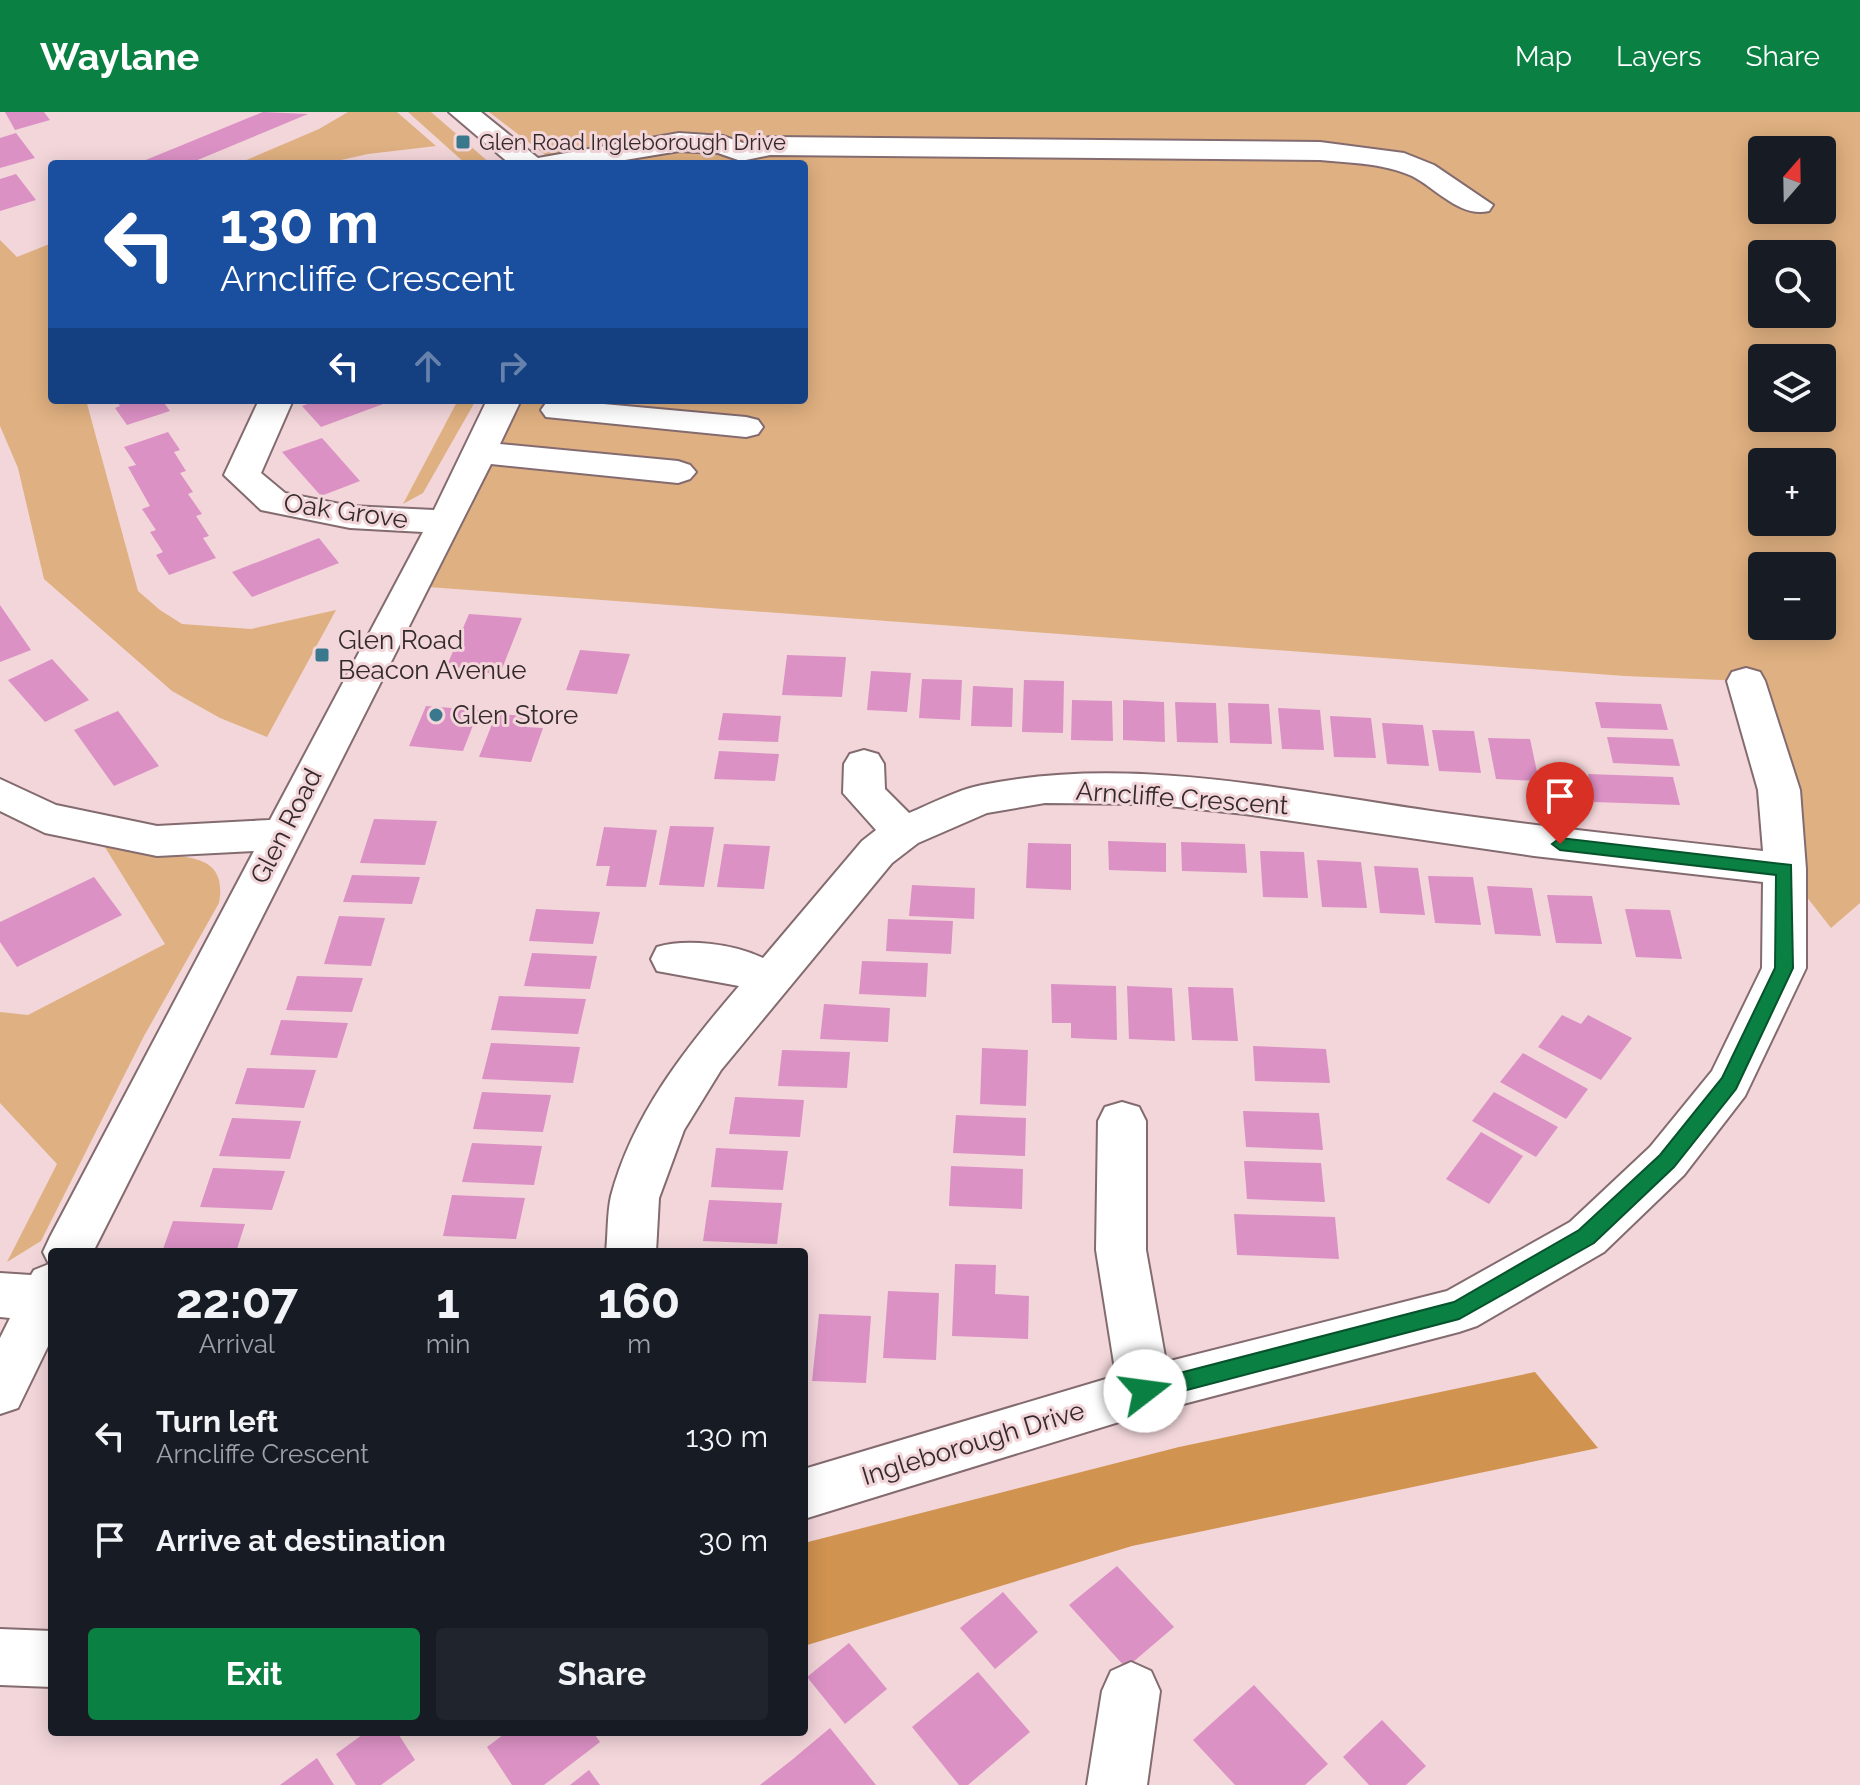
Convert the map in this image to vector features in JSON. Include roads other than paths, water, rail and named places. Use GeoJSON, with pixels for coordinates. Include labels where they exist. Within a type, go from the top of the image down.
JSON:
{"type":"FeatureCollection","features":[{"type":"Feature","properties":{"kind":"street"},"geometry":{"type":"LineString","coordinates":[[463,112],[523,160]]}},
{"type":"Feature","properties":{"kind":"street"},"geometry":{"type":"LineString","coordinates":[[573,160],[679,142],[723,145],[745,158],[770,146],[1320,151],[1394,159],[1424,171],[1478,205]]}},
{"type":"Feature","properties":{"kind":"street","name":"Oak Grove"},"geometry":{"type":"LineString","coordinates":[[274,404],[242,475],[274,502],[350,517],[446,522]]}},
{"type":"Feature","properties":{"kind":"street","name":"Glen Road"},"geometry":{"type":"LineString","coordinates":[[70,1248],[281,835],[446,522],[502,404]]}},
{"type":"Feature","properties":{"kind":"street"},"geometry":{"type":"LineString","coordinates":[[558,410],[746,427]]}},
{"type":"Feature","properties":{"kind":"street"},"geometry":{"type":"LineString","coordinates":[[622,467],[645,418]]}},
{"type":"Feature","properties":{"kind":"street"},"geometry":{"type":"LineString","coordinates":[[481,453],[678,472]]}},
{"type":"Feature","properties":{"kind":"street","name":"Ingleborough Drive"},"geometry":{"type":"LineString","coordinates":[[808,1493],[1145,1391],[1459,1310],[1587,1237],[1667,1161],[1729,1083],[1784,968],[1785,869],[1779,790],[1746,681]]}},
{"type":"Feature","properties":{"kind":"street"},"geometry":{"type":"LineString","coordinates":[[864,764],[864,793],[903,832]]}},
{"type":"Feature","properties":{"kind":"street","name":"Arncliffe Crescent"},"geometry":{"type":"LineString","coordinates":[[631,1248],[635,1198],[662,1124],[705,1057],[877,852],[903,832],[980,800],[1032,791],[1149,790],[1245,799],[1534,841],[1785,869]]}},
{"type":"Feature","properties":{"kind":"street"},"geometry":{"type":"LineString","coordinates":[[0,793],[45,818],[157,841],[281,835]]}},
{"type":"Feature","properties":{"kind":"street"},"geometry":{"type":"LineString","coordinates":[[673,959],[740,966],[769,981]]}},
{"type":"Feature","properties":{"kind":"street"},"geometry":{"type":"LineString","coordinates":[[1122,1121],[1121,1250],[1145,1391]]}},
{"type":"Feature","properties":{"kind":"street"},"geometry":{"type":"LineString","coordinates":[[0,1391],[32,1293]]}},
{"type":"Feature","properties":{"kind":"street"},"geometry":{"type":"LineString","coordinates":[[0,1657],[48,1659]]}},
{"type":"Feature","properties":{"kind":"street"},"geometry":{"type":"LineString","coordinates":[[1117,1785],[1131,1691]]}},
{"type":"Feature","properties":{"kind":"place","name":"Glen Road Ingleborough Drive"},"geometry":{"type":"Point","coordinates":[463,142]}},
{"type":"Feature","properties":{"kind":"place","name":"Glen Road Beacon Avenue"},"geometry":{"type":"Point","coordinates":[322,655]}},
{"type":"Feature","properties":{"kind":"place","name":"Glen Store"},"geometry":{"type":"Point","coordinates":[436,715]}}]}
